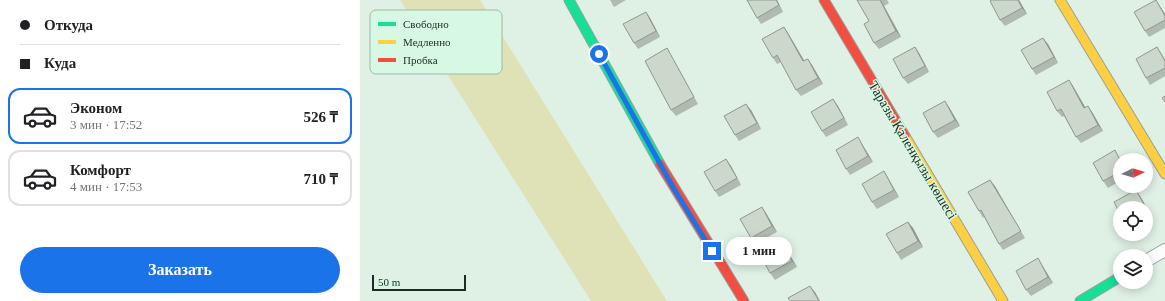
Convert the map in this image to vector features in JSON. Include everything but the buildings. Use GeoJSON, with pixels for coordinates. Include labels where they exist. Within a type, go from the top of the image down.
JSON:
{"type":"FeatureCollection","features":[{"type":"Feature","properties":{"kind":"street"},"geometry":{"type":"LineString","coordinates":[[569,0],[674,189],[744,301]]}},
{"type":"Feature","properties":{"kind":"street","name":"Таразы Қаленқызы көшесі"},"geometry":{"type":"LineString","coordinates":[[824,0],[1002,301]]}},
{"type":"Feature","properties":{"kind":"street"},"geometry":{"type":"LineString","coordinates":[[1060,0],[1165,174]]}},
{"type":"Feature","properties":{"kind":"street"},"geometry":{"type":"LineString","coordinates":[[1153,257],[1165,250]]}},
{"type":"Feature","properties":{"kind":"street"},"geometry":{"type":"LineString","coordinates":[[1080,301],[1113,281]]}},
{"type":"Feature","properties":{"kind":"green space"},"geometry":{"type":"Polygon","coordinates":[[[400,0],[480,0],[486,10],[406,10],[400,0]]]}},
{"type":"Feature","properties":{"kind":"green space"},"geometry":{"type":"Polygon","coordinates":[[[502,35],[667,301],[591,301],[447,74],[502,74],[502,35]]]}},
{"type":"Feature","properties":{"kind":"traffic: fast"},"geometry":{"type":"LineString","coordinates":[[569,0],[660,164]]}},
{"type":"Feature","properties":{"kind":"traffic: fast"},"geometry":{"type":"LineString","coordinates":[[1080,301],[1113,281]]}},
{"type":"Feature","properties":{"kind":"traffic: slow"},"geometry":{"type":"LineString","coordinates":[[1060,0],[1165,174]]}},
{"type":"Feature","properties":{"kind":"traffic: slow"},"geometry":{"type":"LineString","coordinates":[[905,136],[1003,301]]}},
{"type":"Feature","properties":{"kind":"traffic: jam"},"geometry":{"type":"LineString","coordinates":[[824,0],[905,136]]}},
{"type":"Feature","properties":{"kind":"traffic: jam"},"geometry":{"type":"LineString","coordinates":[[660,164],[744,301]]}},
{"type":"Feature","properties":{"kind":"route"},"geometry":{"type":"LineString","coordinates":[[599,54],[674,189],[712,251]]}}]}
